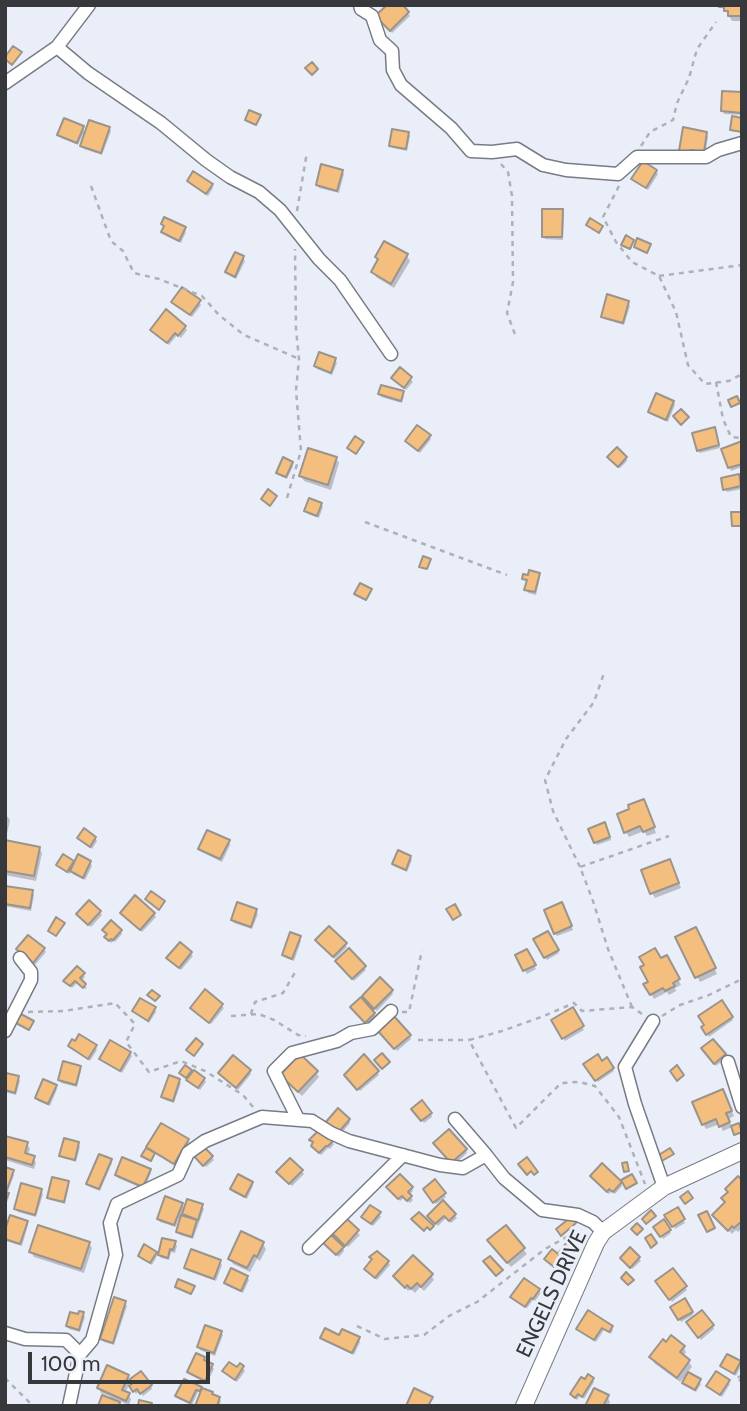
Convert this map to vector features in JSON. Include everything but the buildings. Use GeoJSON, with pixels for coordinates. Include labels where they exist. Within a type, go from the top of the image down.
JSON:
{"type":"FeatureCollection","features":[{"type":"Feature","properties":{"kind":"street"},"geometry":{"type":"LineString","coordinates":[[5,83],[57,47],[89,5]]}},
{"type":"Feature","properties":{"kind":"street"},"geometry":{"type":"LineString","coordinates":[[360,5],[361,9],[372,16],[380,40],[392,51],[393,70],[401,85],[452,128],[471,150],[492,152],[516,149],[543,164],[566,170],[618,174],[637,157],[706,157],[718,150],[742,144]]}},
{"type":"Feature","properties":{"kind":"street"},"geometry":{"type":"LineString","coordinates":[[57,47],[161,123],[206,160],[230,177],[259,192],[280,210],[340,280],[391,354]]}},
{"type":"Feature","properties":{"kind":"street"},"geometry":{"type":"LineString","coordinates":[[5,1031],[31,980],[31,972],[20,958]]}},
{"type":"Feature","properties":{"kind":"street"},"geometry":{"type":"LineString","coordinates":[[298,1119],[274,1071],[292,1053],[337,1041],[351,1033],[372,1029],[391,1011]]}},
{"type":"Feature","properties":{"kind":"street"},"geometry":{"type":"LineString","coordinates":[[653,1021],[625,1067],[657,1192]]}},
{"type":"Feature","properties":{"kind":"street"},"geometry":{"type":"LineString","coordinates":[[727,1062],[742,1107]]}},
{"type":"Feature","properties":{"kind":"street"},"geometry":{"type":"LineString","coordinates":[[69,1406],[80,1354],[92,1340],[116,1255],[110,1223],[117,1204],[178,1175],[188,1153],[205,1141],[262,1117],[312,1121],[349,1141],[440,1165],[463,1168],[486,1155]]}},
{"type":"Feature","properties":{"kind":"street"},"geometry":{"type":"LineString","coordinates":[[455,1119],[504,1178],[542,1210],[578,1215],[598,1227]]}},
{"type":"Feature","properties":{"kind":"street","name":"ENGELS DRIVE"},"geometry":{"type":"LineString","coordinates":[[524,1406],[596,1243],[598,1227],[657,1192],[742,1151]]}},
{"type":"Feature","properties":{"kind":"street"},"geometry":{"type":"LineString","coordinates":[[309,1248],[403,1155]]}},
{"type":"Feature","properties":{"kind":"street"},"geometry":{"type":"LineString","coordinates":[[5,1333],[25,1339],[66,1340],[80,1354]]}},
{"type":"Feature","properties":{"kind":"path"},"geometry":{"type":"LineString","coordinates":[[637,157],[650,132],[673,120],[697,49],[716,22]]}},
{"type":"Feature","properties":{"kind":"path"},"geometry":{"type":"LineString","coordinates":[[287,498],[301,451],[296,390],[299,359],[294,228],[307,152]]}},
{"type":"Feature","properties":{"kind":"path"},"geometry":{"type":"LineString","coordinates":[[492,152],[508,172],[512,196],[513,282],[507,313],[516,337]]}},
{"type":"Feature","properties":{"kind":"path"},"geometry":{"type":"LineString","coordinates":[[618,174],[619,188],[603,217],[616,242],[632,262],[659,276],[742,265]]}},
{"type":"Feature","properties":{"kind":"path"},"geometry":{"type":"LineString","coordinates":[[91,186],[111,241],[123,251],[134,273],[159,279],[202,296],[219,316],[244,335],[299,359]]}},
{"type":"Feature","properties":{"kind":"path"},"geometry":{"type":"LineString","coordinates":[[659,276],[676,312],[688,365],[705,384],[729,380],[742,374]]}},
{"type":"Feature","properties":{"kind":"path"},"geometry":{"type":"LineString","coordinates":[[716,382],[723,419],[731,437],[742,438]]}},
{"type":"Feature","properties":{"kind":"path"},"geometry":{"type":"LineString","coordinates":[[365,522],[507,575]]}},
{"type":"Feature","properties":{"kind":"path"},"geometry":{"type":"LineString","coordinates":[[604,673],[594,702],[566,739],[545,780],[553,811],[580,867],[608,949],[632,1007],[653,1021],[680,1005],[742,979]]}},
{"type":"Feature","properties":{"kind":"path"},"geometry":{"type":"LineString","coordinates":[[580,867],[669,836]]}},
{"type":"Feature","properties":{"kind":"path"},"geometry":{"type":"LineString","coordinates":[[391,1011],[409,1012],[422,950]]}},
{"type":"Feature","properties":{"kind":"path"},"geometry":{"type":"LineString","coordinates":[[251,1014],[255,1002],[283,993],[297,969]]}},
{"type":"Feature","properties":{"kind":"path"},"geometry":{"type":"LineString","coordinates":[[13,1015],[115,1003],[135,1024],[126,1042],[149,1072],[181,1061],[205,1071],[243,1095],[262,1117]]}},
{"type":"Feature","properties":{"kind":"path"},"geometry":{"type":"LineString","coordinates":[[418,1040],[469,1040],[502,1031],[574,1003],[582,1011],[632,1007]]}},
{"type":"Feature","properties":{"kind":"path"},"geometry":{"type":"LineString","coordinates":[[231,1016],[259,1014],[298,1035],[311,1037]]}},
{"type":"Feature","properties":{"kind":"path"},"geometry":{"type":"LineString","coordinates":[[469,1040],[516,1128],[561,1083],[579,1082],[595,1086],[618,1117],[640,1176],[657,1192]]}},
{"type":"Feature","properties":{"kind":"path"},"geometry":{"type":"LineString","coordinates":[[357,1326],[385,1339],[424,1335],[449,1316],[477,1302],[545,1249],[598,1227]]}},
{"type":"Feature","properties":{"kind":"path"},"geometry":{"type":"LineString","coordinates":[[742,1375],[736,1379],[742,1381]]}},
{"type":"Feature","properties":{"kind":"path"},"geometry":{"type":"LineString","coordinates":[[5,1378],[33,1406]]}}]}
